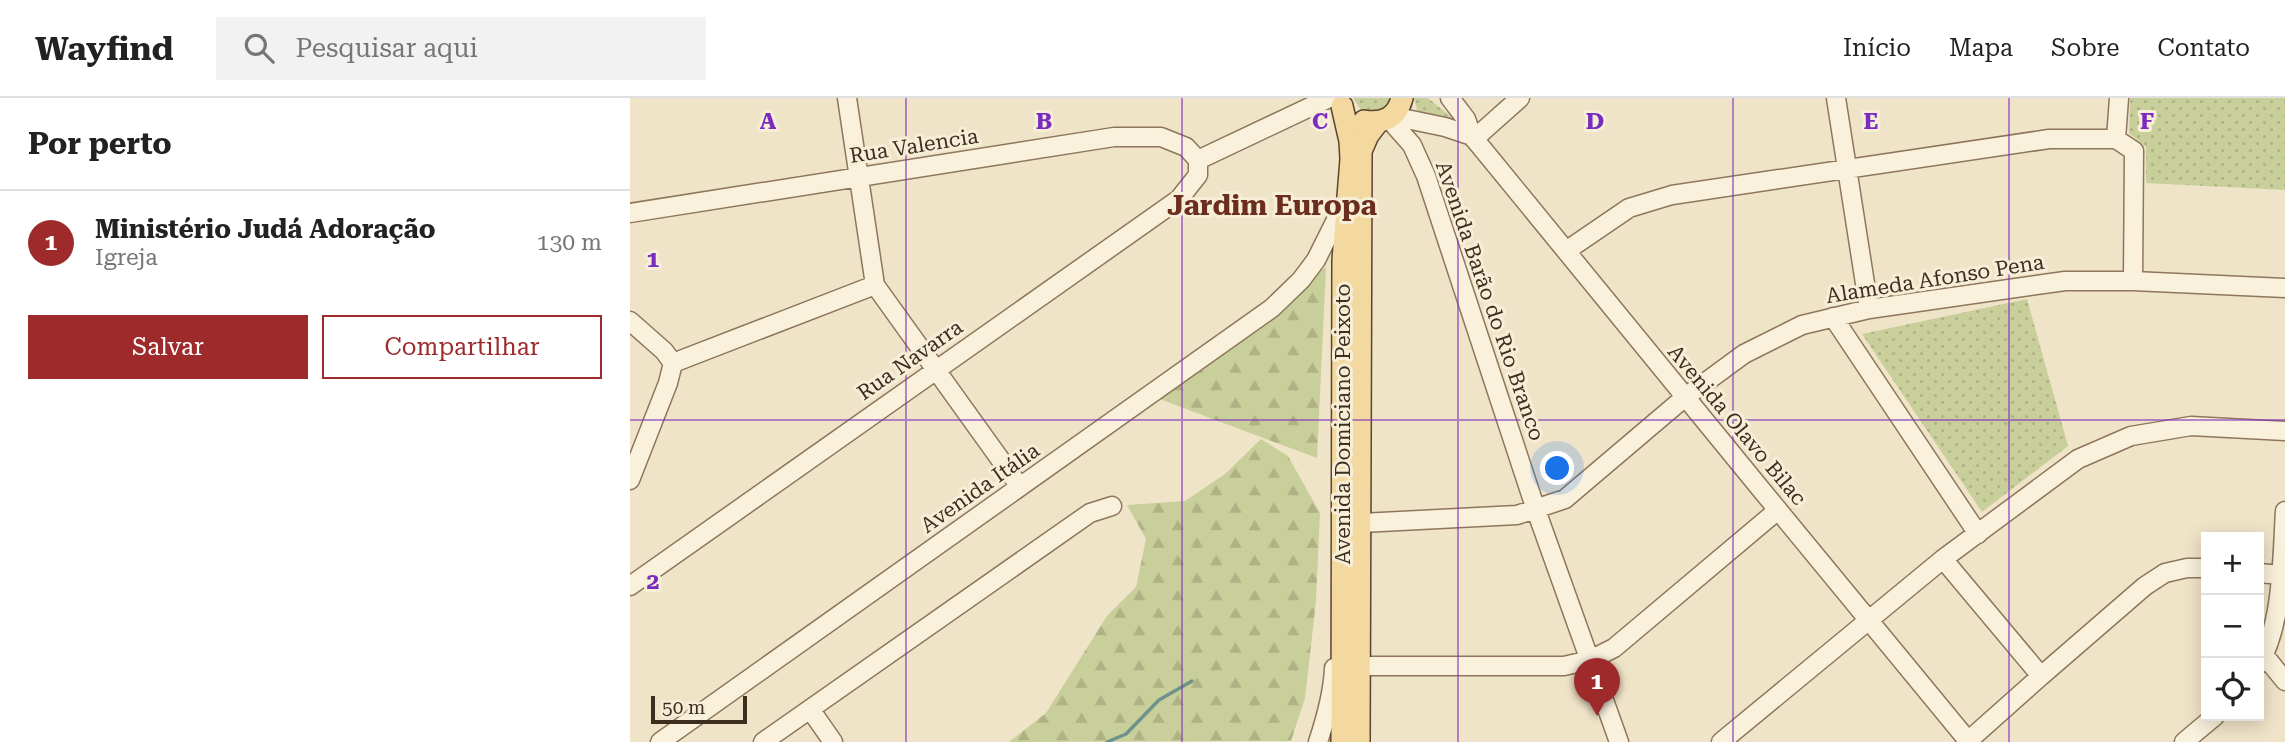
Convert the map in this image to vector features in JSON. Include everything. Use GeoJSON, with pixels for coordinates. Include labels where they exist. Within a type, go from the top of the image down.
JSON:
{"type":"FeatureCollection","features":[{"type":"Feature","properties":{"kind":"main road"},"geometry":{"type":"LineString","coordinates":[[1336,101],[1362,121],[1391,114]]}},
{"type":"Feature","properties":{"kind":"main road","name":"Avenida Domiciano Peixoto"},"geometry":{"type":"LineString","coordinates":[[1336,101],[1350,150],[1343,260],[1342,742]]}},
{"type":"Feature","properties":{"kind":"main road","name":"Avenida Domiciano Peixoto"},"geometry":{"type":"LineString","coordinates":[[1359,742],[1361,151],[1368,135],[1391,114]]}},
{"type":"Feature","properties":{"kind":"street"},"geometry":{"type":"LineString","coordinates":[[847,98],[875,285],[1020,487]]}},
{"type":"Feature","properties":{"kind":"street","name":"Avenida Olavo Bilac"},"geometry":{"type":"LineString","coordinates":[[1450,98],[1466,119],[1474,137],[1684,398],[1869,618],[1964,740]]}},
{"type":"Feature","properties":{"kind":"street"},"geometry":{"type":"LineString","coordinates":[[1391,114],[1474,137],[1520,98]]}},
{"type":"Feature","properties":{"kind":"street"},"geometry":{"type":"LineString","coordinates":[[1836,98],[1869,309]]}},
{"type":"Feature","properties":{"kind":"street"},"geometry":{"type":"LineString","coordinates":[[2116,139],[2119,98]]}},
{"type":"Feature","properties":{"kind":"street"},"geometry":{"type":"LineString","coordinates":[[1198,160],[1336,101]]}},
{"type":"Feature","properties":{"kind":"street","name":"Avenida Barão do Rio Branco"},"geometry":{"type":"LineString","coordinates":[[1391,114],[1412,145],[1426,176],[1536,510],[1619,742]]}},
{"type":"Feature","properties":{"kind":"street","name":"Rua Valencia"},"geometry":{"type":"LineString","coordinates":[[630,213],[1114,137],[1161,138],[1186,147],[1198,160]]}},
{"type":"Feature","properties":{"kind":"street"},"geometry":{"type":"LineString","coordinates":[[1566,251],[1629,208],[1672,195],[2049,139],[2116,139],[2134,151],[2133,281]]}},
{"type":"Feature","properties":{"kind":"street","name":"Rua Navarra"},"geometry":{"type":"LineString","coordinates":[[630,586],[1179,199],[1198,175],[1198,160]]}},
{"type":"Feature","properties":{"kind":"street","name":"Avenida Itália"},"geometry":{"type":"LineString","coordinates":[[660,742],[1272,308],[1301,280],[1316,260],[1346,199]]}},
{"type":"Feature","properties":{"kind":"street"},"geometry":{"type":"LineString","coordinates":[[1316,260],[1330,256],[1343,260]]}},
{"type":"Feature","properties":{"kind":"street","name":"Alameda Afonso Pena"},"geometry":{"type":"LineString","coordinates":[[1361,523],[1517,515],[1565,499],[1684,398],[1744,354],[1802,325],[1833,317],[1869,309],[2065,281],[2133,281],[2285,288]]}},
{"type":"Feature","properties":{"kind":"street"},"geometry":{"type":"LineString","coordinates":[[673,363],[875,285]]}},
{"type":"Feature","properties":{"kind":"street"},"geometry":{"type":"LineString","coordinates":[[1833,317],[1978,534]]}},
{"type":"Feature","properties":{"kind":"street"},"geometry":{"type":"LineString","coordinates":[[630,321],[664,351],[673,363]]}},
{"type":"Feature","properties":{"kind":"street"},"geometry":{"type":"LineString","coordinates":[[630,480],[668,383],[673,363]]}},
{"type":"Feature","properties":{"kind":"street"},"geometry":{"type":"LineString","coordinates":[[1721,742],[1943,559],[2078,459],[2131,436],[2191,426],[2285,431]]}},
{"type":"Feature","properties":{"kind":"street"},"geometry":{"type":"LineString","coordinates":[[763,742],[1090,513],[1112,506]]}},
{"type":"Feature","properties":{"kind":"street"},"geometry":{"type":"LineString","coordinates":[[1360,666],[1564,666],[1590,660],[1614,648],[1778,510]]}},
{"type":"Feature","properties":{"kind":"street"},"geometry":{"type":"LineString","coordinates":[[2261,658],[2273,625],[2281,575],[2285,511]]}},
{"type":"Feature","properties":{"kind":"street"},"geometry":{"type":"LineString","coordinates":[[1943,559],[2042,676]]}},
{"type":"Feature","properties":{"kind":"street"},"geometry":{"type":"LineString","coordinates":[[1964,740],[2145,586],[2165,573],[2201,568]]}},
{"type":"Feature","properties":{"kind":"street"},"geometry":{"type":"LineString","coordinates":[[2264,573],[2281,575]]}},
{"type":"Feature","properties":{"kind":"street"},"geometry":{"type":"LineString","coordinates":[[1318,742],[1333,680],[1335,598],[1343,578]]}},
{"type":"Feature","properties":{"kind":"street"},"geometry":{"type":"LineString","coordinates":[[2264,662],[2285,681]]}},
{"type":"Feature","properties":{"kind":"street"},"geometry":{"type":"LineString","coordinates":[[810,709],[833,742]]}},
{"type":"Feature","properties":{"kind":"street"},"geometry":{"type":"LineString","coordinates":[[2184,742],[2209,721]]}},
{"type":"Feature","properties":{"kind":"green space"},"geometry":{"type":"Polygon","coordinates":[[[1353,98],[1393,98],[1385,112],[1363,113],[1353,98]]]}},
{"type":"Feature","properties":{"kind":"green space"},"geometry":{"type":"Polygon","coordinates":[[[1414,98],[1428,98],[1458,122],[1418,113],[1414,98]]]}},
{"type":"Feature","properties":{"kind":"green space"},"geometry":{"type":"Polygon","coordinates":[[[2130,98],[2285,98],[2285,190],[2146,183],[2146,147],[2129,133],[2130,98]]]}},
{"type":"Feature","properties":{"kind":"green space"},"geometry":{"type":"Polygon","coordinates":[[[1326,267],[1317,458],[1157,398],[1326,267]]]}},
{"type":"Feature","properties":{"kind":"green space"},"geometry":{"type":"Polygon","coordinates":[[[2027,299],[2068,446],[1982,512],[1862,334],[2027,299]]]}},
{"type":"Feature","properties":{"kind":"green space"},"geometry":{"type":"Polygon","coordinates":[[[1261,439],[1288,456],[1320,513],[1316,601],[1305,698],[1291,741],[1009,742],[1046,713],[1107,616],[1136,587],[1146,539],[1127,505],[1185,501],[1225,474],[1261,439]]]}},
{"type":"Feature","properties":{"kind":"waterway"},"geometry":{"type":"LineString","coordinates":[[1107,742],[1126,734],[1159,700],[1192,681]]}},
{"type":"Feature","properties":{"kind":"place","name":"Ministério Judá Adoração"},"geometry":{"type":"Point","coordinates":[1597,716]}},
{"type":"Feature","properties":{"kind":"district","name":"Jardim Europa"},"geometry":{"type":"Point","coordinates":[1272,205]}}]}
